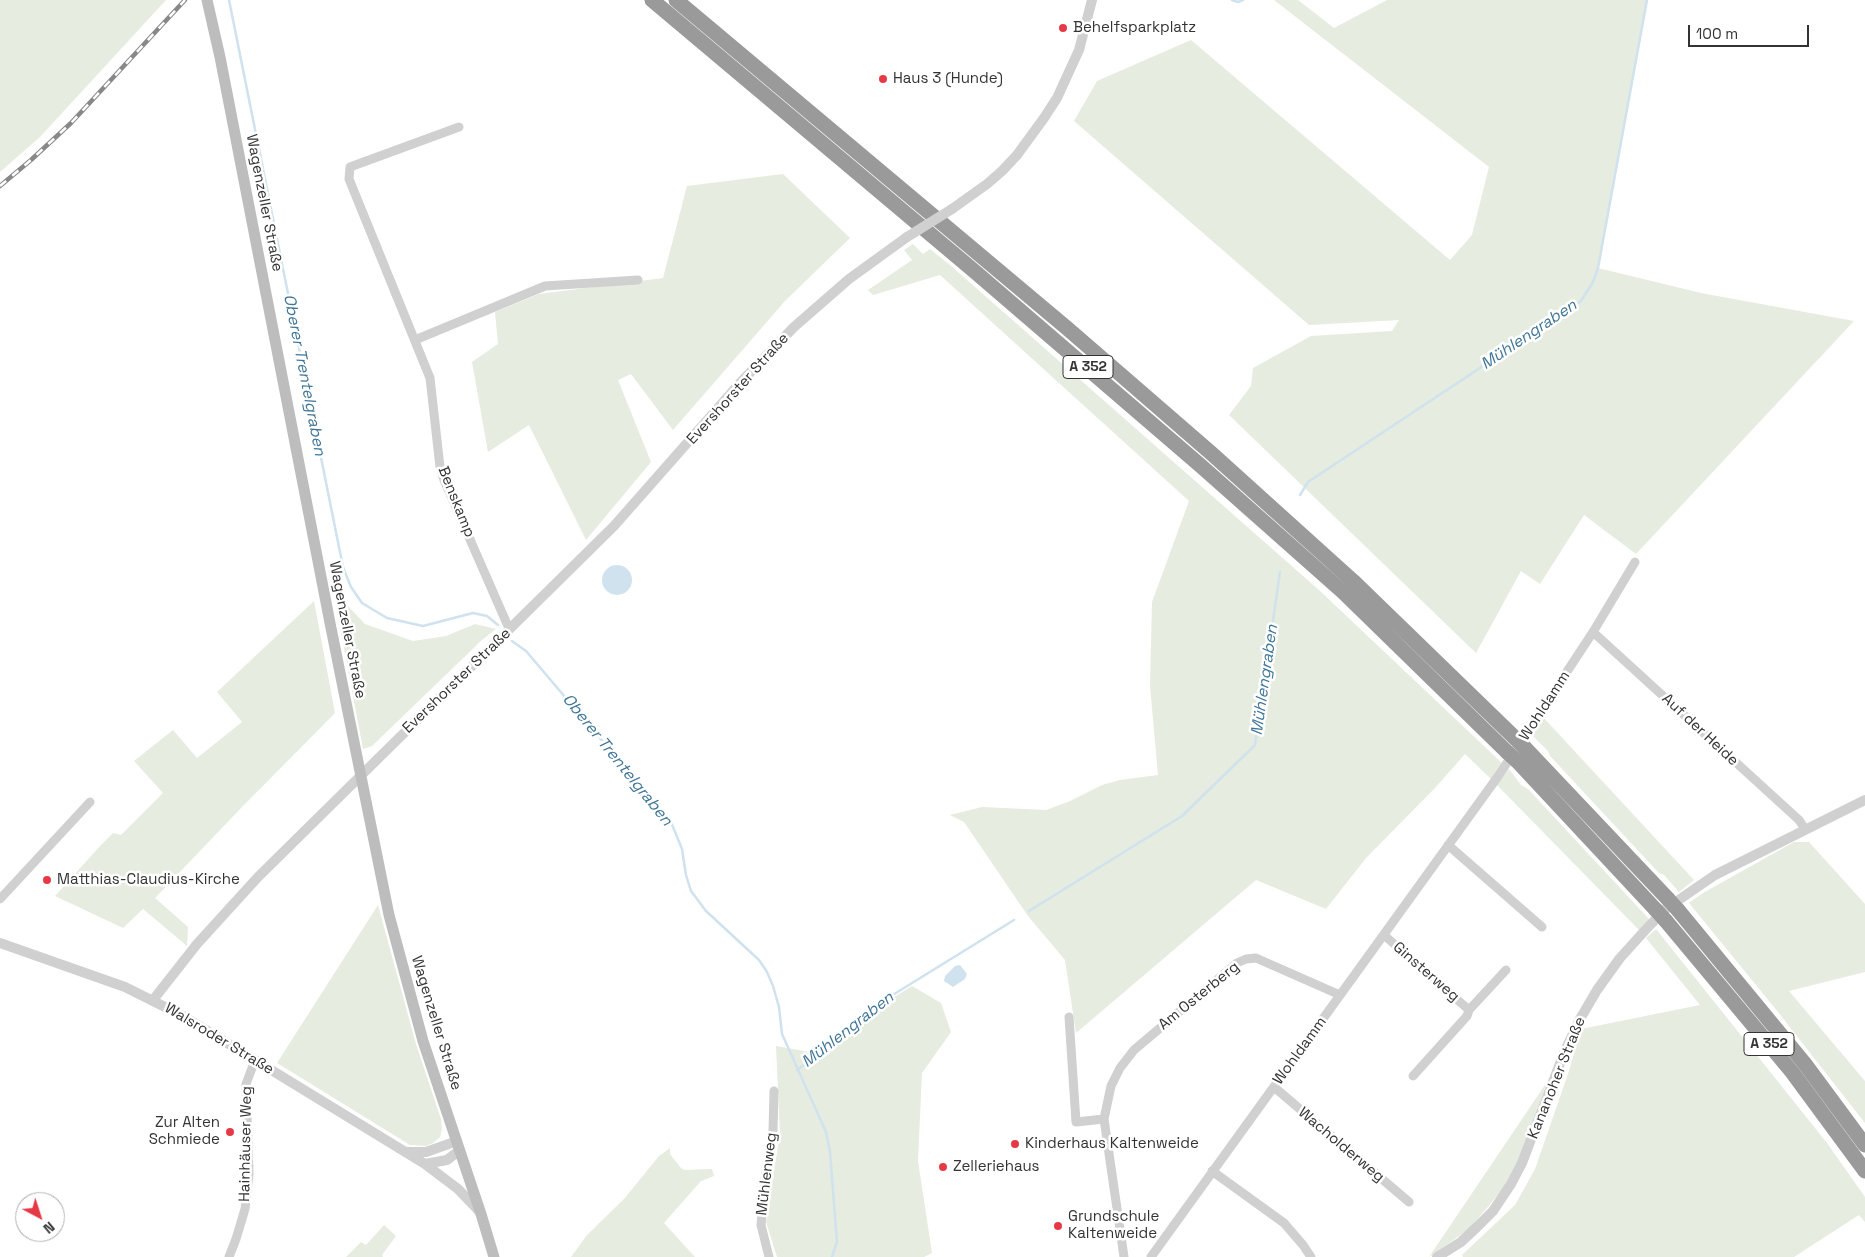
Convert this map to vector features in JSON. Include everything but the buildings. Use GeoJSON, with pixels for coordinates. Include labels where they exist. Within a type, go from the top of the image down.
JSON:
{"type":"FeatureCollection","features":[{"type":"Feature","properties":{"kind":"highway","name":"A 352"},"geometry":{"type":"LineString","coordinates":[[652,0],[973,270],[1201,466],[1342,592],[1512,757],[1666,921],[1792,1072],[1865,1171]]}},
{"type":"Feature","properties":{"kind":"highway","name":"A 352"},"geometry":{"type":"LineString","coordinates":[[676,0],[1068,329],[1211,453],[1353,581],[1521,743],[1673,905],[1805,1064],[1865,1145]]}},
{"type":"Feature","properties":{"kind":"main road","name":"Wagenzeller Straße"},"geometry":{"type":"LineString","coordinates":[[207,0],[224,76],[360,776],[389,915],[423,1041],[482,1214],[494,1257]]}},
{"type":"Feature","properties":{"kind":"street","name":"Evershorster Straße"},"geometry":{"type":"LineString","coordinates":[[153,1000],[197,944],[258,877],[614,526],[740,383],[794,327],[849,278],[907,237],[952,209],[1002,171],[1017,155],[1057,98],[1079,50],[1092,0]]}},
{"type":"Feature","properties":{"kind":"street","name":"Benskamp"},"geometry":{"type":"LineString","coordinates":[[459,127],[350,166],[349,179],[430,378],[440,467],[444,480],[507,624],[511,628]]}},
{"type":"Feature","properties":{"kind":"street"},"geometry":{"type":"LineString","coordinates":[[415,340],[545,286],[638,280]]}},
{"type":"Feature","properties":{"kind":"street","name":"Wohldamm"},"geometry":{"type":"LineString","coordinates":[[1151,1257],[1500,775],[1594,632],[1635,562]]}},
{"type":"Feature","properties":{"kind":"street","name":"Auf der Heide"},"geometry":{"type":"LineString","coordinates":[[1594,632],[1799,820],[1805,829]]}},
{"type":"Feature","properties":{"kind":"street","name":"Kananoher Straße"},"geometry":{"type":"LineString","coordinates":[[1437,1257],[1461,1242],[1478,1226],[1493,1211],[1511,1184],[1522,1163],[1564,1053],[1580,1019],[1597,990],[1620,958],[1667,908],[1715,875],[1865,800]]}},
{"type":"Feature","properties":{"kind":"street"},"geometry":{"type":"LineString","coordinates":[[0,899],[90,802]]}},
{"type":"Feature","properties":{"kind":"street"},"geometry":{"type":"LineString","coordinates":[[1448,845],[1542,927]]}},
{"type":"Feature","properties":{"kind":"street","name":"Ginsterweg"},"geometry":{"type":"LineString","coordinates":[[1384,935],[1469,1010]]}},
{"type":"Feature","properties":{"kind":"street","name":"Walsroder Straße"},"geometry":{"type":"LineString","coordinates":[[0,943],[125,986],[153,1000],[425,1164],[458,1189],[482,1214]]}},
{"type":"Feature","properties":{"kind":"street","name":"Am Osterberg"},"geometry":{"type":"LineString","coordinates":[[1124,1257],[1104,1119],[1111,1086],[1120,1068],[1134,1050],[1238,962],[1246,959],[1256,958],[1340,995]]}},
{"type":"Feature","properties":{"kind":"street","name":"Ginsterweg"},"geometry":{"type":"LineString","coordinates":[[1413,1076],[1506,970]]}},
{"type":"Feature","properties":{"kind":"street"},"geometry":{"type":"LineString","coordinates":[[1070,1018],[1076,1122],[1104,1119]]}},
{"type":"Feature","properties":{"kind":"street","name":"Hainhäuser Weg"},"geometry":{"type":"LineString","coordinates":[[229,1257],[245,1209],[249,1174],[246,1084],[255,1060]]}},
{"type":"Feature","properties":{"kind":"street","name":"Wacholderweg"},"geometry":{"type":"LineString","coordinates":[[1274,1087],[1410,1202]]}},
{"type":"Feature","properties":{"kind":"street","name":"Mühlenweg"},"geometry":{"type":"LineString","coordinates":[[769,1257],[761,1225],[765,1179],[773,1131],[774,1091]]}},
{"type":"Feature","properties":{"kind":"street"},"geometry":{"type":"LineString","coordinates":[[406,1152],[426,1152],[459,1145]]}},
{"type":"Feature","properties":{"kind":"street"},"geometry":{"type":"LineString","coordinates":[[425,1164],[447,1160],[459,1145]]}},
{"type":"Feature","properties":{"kind":"street"},"geometry":{"type":"LineString","coordinates":[[1212,1171],[1284,1223],[1311,1257]]}},
{"type":"Feature","properties":{"kind":"shaded area"},"geometry":{"type":"Polygon","coordinates":[[[0,0],[166,0],[40,137],[0,172],[0,0]]]}},
{"type":"Feature","properties":{"kind":"shaded area"},"geometry":{"type":"Polygon","coordinates":[[[1274,0],[1298,0],[1334,28],[1387,0],[1647,0],[1598,268],[1701,293],[1854,321],[1636,554],[1584,515],[1540,584],[1521,571],[1476,653],[1229,415],[1251,386],[1253,368],[1311,336],[1392,331],[1399,320],[1309,325],[1074,121],[1097,81],[1191,40],[1450,260],[1472,235],[1489,167],[1274,0]]]}},
{"type":"Feature","properties":{"kind":"shaded area"},"geometry":{"type":"Polygon","coordinates":[[[783,174],[850,238],[785,301],[673,430],[631,374],[618,380],[651,462],[586,540],[529,425],[488,452],[472,362],[498,344],[495,312],[539,294],[663,278],[687,186],[783,174]]]}},
{"type":"Feature","properties":{"kind":"shaded area"},"geometry":{"type":"Polygon","coordinates":[[[913,244],[923,254],[930,249],[950,265],[1319,590],[1503,764],[1492,780],[1465,754],[1435,788],[1366,858],[1326,909],[1256,880],[1076,1033],[1065,960],[1028,916],[964,822],[950,815],[982,807],[1046,810],[1070,801],[1102,785],[1120,780],[1158,775],[1150,686],[1152,602],[1189,501],[940,275],[873,295],[868,290],[912,260],[904,250],[913,244]]]}},
{"type":"Feature","properties":{"kind":"shaded area"},"geometry":{"type":"Polygon","coordinates":[[[333,590],[365,624],[413,641],[446,636],[475,624],[496,629],[482,640],[372,746],[363,749],[333,590]]]}},
{"type":"Feature","properties":{"kind":"shaded area"},"geometry":{"type":"Polygon","coordinates":[[[314,601],[335,713],[155,898],[188,927],[187,946],[143,909],[123,928],[55,896],[113,833],[121,835],[163,793],[134,761],[173,730],[197,758],[242,722],[217,692],[314,601]]]}},
{"type":"Feature","properties":{"kind":"shaded area"},"geometry":{"type":"Polygon","coordinates":[[[1542,716],[1694,880],[1679,892],[1550,756],[1548,751],[1531,734],[1542,716]]]}},
{"type":"Feature","properties":{"kind":"shaded area"},"geometry":{"type":"Polygon","coordinates":[[[1509,769],[1521,785],[1528,789],[1649,919],[1639,930],[1497,785],[1509,769]]]}},
{"type":"Feature","properties":{"kind":"shaded area"},"geometry":{"type":"Polygon","coordinates":[[[1794,842],[1809,842],[1865,904],[1865,972],[1789,991],[1865,1081],[1865,1123],[1689,903],[1703,893],[1794,842]]]}},
{"type":"Feature","properties":{"kind":"shaded area"},"geometry":{"type":"Polygon","coordinates":[[[378,905],[416,1044],[441,1119],[442,1129],[440,1137],[426,1146],[410,1145],[277,1063],[378,905]]]}},
{"type":"Feature","properties":{"kind":"shaded area"},"geometry":{"type":"Polygon","coordinates":[[[1656,929],[1827,1143],[1865,1197],[1865,1222],[1859,1215],[1794,1257],[1463,1257],[1462,1255],[1515,1205],[1535,1169],[1569,1071],[1581,1029],[1700,1005],[1646,938],[1656,929]]]}},
{"type":"Feature","properties":{"kind":"shaded area"},"geometry":{"type":"Polygon","coordinates":[[[912,986],[941,1003],[951,1032],[922,1073],[918,1161],[932,1253],[924,1257],[777,1257],[766,1222],[780,1133],[776,1046],[815,1053],[848,1037],[891,999],[912,986]]]}},
{"type":"Feature","properties":{"kind":"shaded area"},"geometry":{"type":"Polygon","coordinates":[[[1547,1082],[1520,1158],[1502,1190],[1469,1229],[1429,1257],[1547,1082]]]}},
{"type":"Feature","properties":{"kind":"shaded area"},"geometry":{"type":"Polygon","coordinates":[[[670,1148],[670,1154],[681,1168],[685,1170],[712,1169],[714,1176],[701,1181],[664,1223],[695,1257],[571,1257],[587,1235],[624,1199],[659,1156],[670,1148]]]}},
{"type":"Feature","properties":{"kind":"shaded area"},"geometry":{"type":"Polygon","coordinates":[[[384,1225],[396,1236],[382,1255],[383,1257],[346,1257],[361,1242],[366,1245],[384,1225]]]}},
{"type":"Feature","properties":{"kind":"water"},"geometry":{"type":"Polygon","coordinates":[[[617,565],[628,569],[632,580],[628,591],[617,595],[606,591],[602,580],[606,569],[617,565]]]}},
{"type":"Feature","properties":{"kind":"water"},"geometry":{"type":"Polygon","coordinates":[[[960,965],[967,974],[965,979],[953,987],[944,981],[945,976],[955,966],[960,965]]]}},
{"type":"Feature","properties":{"kind":"waterway","name":"Oberer Trentelgraben"},"geometry":{"type":"LineString","coordinates":[[229,0],[343,567],[351,587],[362,603],[387,618],[423,626],[473,613],[487,616],[498,625]]}},
{"type":"Feature","properties":{"kind":"waterway"},"geometry":{"type":"LineString","coordinates":[[1232,0],[1238,2],[1243,0]]}},
{"type":"Feature","properties":{"kind":"waterway","name":"Mühlengraben"},"geometry":{"type":"LineString","coordinates":[[1300,495],[1308,482],[1581,301],[1593,282],[1598,268],[1647,0]]}},
{"type":"Feature","properties":{"kind":"waterway","name":"Mühlengraben"},"geometry":{"type":"LineString","coordinates":[[1029,911],[1182,816],[1255,745],[1280,572]]}},
{"type":"Feature","properties":{"kind":"waterway","name":"Oberer Trentelgraben"},"geometry":{"type":"LineString","coordinates":[[512,641],[526,651],[671,822],[682,849],[686,875],[691,891],[706,911],[759,960],[767,972],[779,1007],[782,1034],[826,1132],[830,1152],[837,1242],[832,1257]]}},
{"type":"Feature","properties":{"kind":"waterway","name":"Mühlengraben"},"geometry":{"type":"LineString","coordinates":[[797,1070],[846,1035],[891,996],[1014,920]]}},
{"type":"Feature","properties":{"kind":"railway"},"geometry":{"type":"LineString","coordinates":[[0,186],[71,123],[185,0]]}},
{"type":"Feature","properties":{"kind":"place","name":"Behelfsparkplatz"},"geometry":{"type":"Point","coordinates":[1063,28]}},
{"type":"Feature","properties":{"kind":"place","name":"Haus 3 (Hunde)"},"geometry":{"type":"Point","coordinates":[883,79]}},
{"type":"Feature","properties":{"kind":"place","name":"Matthias-Claudius-Kirche"},"geometry":{"type":"Point","coordinates":[47,880]}},
{"type":"Feature","properties":{"kind":"place","name":"Zur Alten Schmiede"},"geometry":{"type":"Point","coordinates":[230,1132]}},
{"type":"Feature","properties":{"kind":"place","name":"Kinderhaus Kaltenweide"},"geometry":{"type":"Point","coordinates":[1015,1144]}},
{"type":"Feature","properties":{"kind":"place","name":"Zelleriehaus"},"geometry":{"type":"Point","coordinates":[943,1167]}},
{"type":"Feature","properties":{"kind":"place","name":"Grundschule Kaltenweide"},"geometry":{"type":"Point","coordinates":[1058,1226]}}]}
